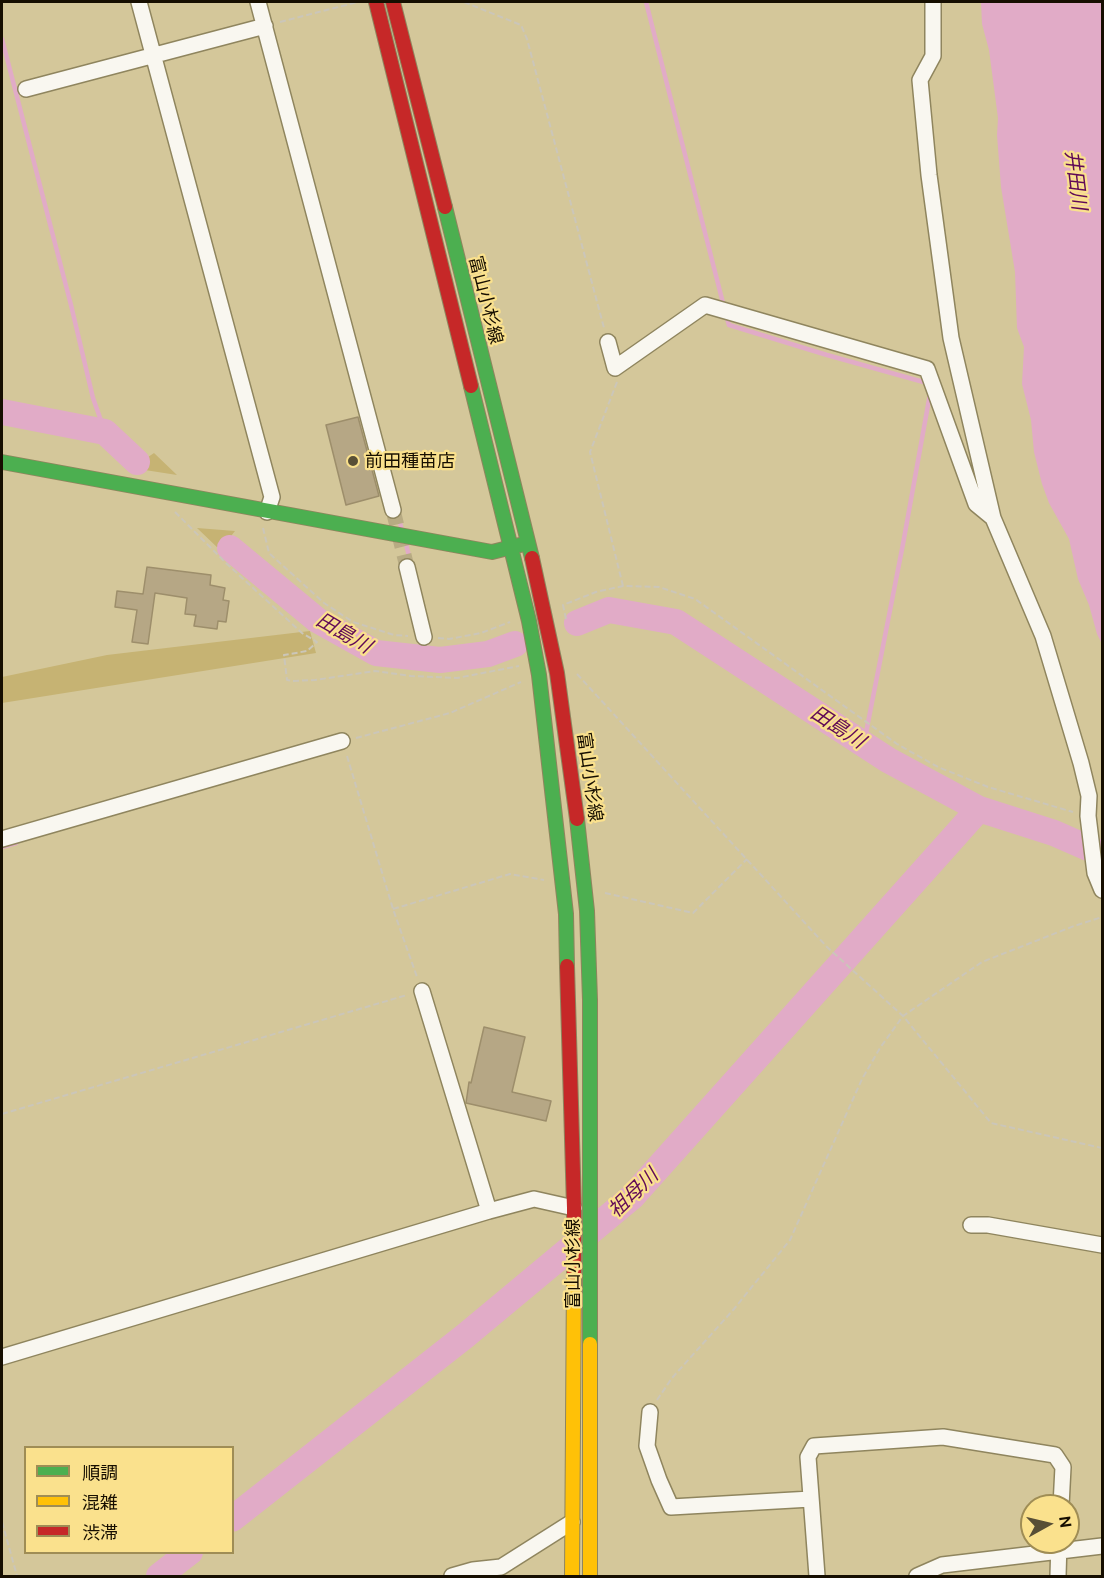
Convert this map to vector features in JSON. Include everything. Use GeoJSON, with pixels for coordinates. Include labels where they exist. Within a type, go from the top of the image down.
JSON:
{"type":"FeatureCollection","features":[{"type":"Feature","properties":{"kind":"main road","name":"富山小杉線"},"geometry":{"type":"LineString","coordinates":[[376,2],[538,668],[566,914],[574,1215],[572,1576]]}},
{"type":"Feature","properties":{"kind":"main road","name":"富山小杉線"},"geometry":{"type":"LineString","coordinates":[[393,2],[529,542],[557,673],[578,823],[587,911],[590,1000],[590,1576]]}},
{"type":"Feature","properties":{"kind":"main road"},"geometry":{"type":"LineString","coordinates":[[2,462],[177,496],[492,552],[529,542]]}},
{"type":"Feature","properties":{"kind":"street"},"geometry":{"type":"LineString","coordinates":[[139,2],[272,497],[267,512]]}},
{"type":"Feature","properties":{"kind":"street"},"geometry":{"type":"LineString","coordinates":[[258,2],[393,510]]}},
{"type":"Feature","properties":{"kind":"street"},"geometry":{"type":"LineString","coordinates":[[933,2],[933,56],[920,80],[929,175],[951,338],[993,518],[1043,636],[1081,763],[1089,796],[1088,816],[1095,873],[1102,890]]}},
{"type":"Feature","properties":{"kind":"street"},"geometry":{"type":"LineString","coordinates":[[26,89],[265,26]]}},
{"type":"Feature","properties":{"kind":"street"},"geometry":{"type":"LineString","coordinates":[[608,342],[615,368],[705,305],[927,369],[976,504],[993,518]]}},
{"type":"Feature","properties":{"kind":"street"},"geometry":{"type":"LineString","coordinates":[[407,567],[424,637]]}},
{"type":"Feature","properties":{"kind":"street"},"geometry":{"type":"LineString","coordinates":[[2,839],[342,741]]}},
{"type":"Feature","properties":{"kind":"street"},"geometry":{"type":"LineString","coordinates":[[422,991],[489,1211]]}},
{"type":"Feature","properties":{"kind":"street"},"geometry":{"type":"LineString","coordinates":[[2,1357],[534,1199],[574,1215]]}},
{"type":"Feature","properties":{"kind":"street"},"geometry":{"type":"LineString","coordinates":[[971,1225],[988,1225],[1102,1245]]}},
{"type":"Feature","properties":{"kind":"street"},"geometry":{"type":"LineString","coordinates":[[650,1412],[647,1446],[671,1507],[811,1498]]}},
{"type":"Feature","properties":{"kind":"street"},"geometry":{"type":"LineString","coordinates":[[818,1576],[808,1457],[814,1446],[942,1437],[1055,1455],[1063,1467],[1062,1494]]}},
{"type":"Feature","properties":{"kind":"street"},"geometry":{"type":"LineString","coordinates":[[452,1576],[501,1566],[572,1522]]}},
{"type":"Feature","properties":{"kind":"street"},"geometry":{"type":"LineString","coordinates":[[1080,1547],[1102,1546]]}},
{"type":"Feature","properties":{"kind":"street"},"geometry":{"type":"LineString","coordinates":[[917,1576],[942,1565],[1020,1553]]}},
{"type":"Feature","properties":{"kind":"street"},"geometry":{"type":"LineString","coordinates":[[1058,1576],[1059,1554]]}},
{"type":"Feature","properties":{"kind":"path"},"geometry":{"type":"LineString","coordinates":[[265,26],[361,2]]}},
{"type":"Feature","properties":{"kind":"path"},"geometry":{"type":"LineString","coordinates":[[464,2],[521,25],[527,39],[608,342]]}},
{"type":"Feature","properties":{"kind":"path"},"geometry":{"type":"LineString","coordinates":[[615,368],[618,380],[590,452],[623,586]]}},
{"type":"Feature","properties":{"kind":"path"},"geometry":{"type":"LineString","coordinates":[[177,496],[174,512],[293,626],[317,642],[307,651],[284,655],[287,680],[315,680],[375,671],[411,676],[458,678],[538,668]]}},
{"type":"Feature","properties":{"kind":"path"},"geometry":{"type":"LineString","coordinates":[[267,512],[263,526],[269,553],[324,603],[352,622],[394,636],[449,639],[481,633],[527,616]]}},
{"type":"Feature","properties":{"kind":"path"},"geometry":{"type":"LineString","coordinates":[[567,627],[563,605],[596,592],[623,586],[658,587],[695,599],[897,744],[938,767],[988,787],[1088,816]]}},
{"type":"Feature","properties":{"kind":"path"},"geometry":{"type":"LineString","coordinates":[[2,1114],[422,991],[393,909],[342,741],[450,713],[538,668]]}},
{"type":"Feature","properties":{"kind":"path"},"geometry":{"type":"LineString","coordinates":[[575,672],[827,946],[903,1017],[990,1123],[1102,1148]]}},
{"type":"Feature","properties":{"kind":"path"},"geometry":{"type":"LineString","coordinates":[[596,891],[693,913],[747,859]]}},
{"type":"Feature","properties":{"kind":"path"},"geometry":{"type":"LineString","coordinates":[[393,909],[510,874],[548,880]]}},
{"type":"Feature","properties":{"kind":"path"},"geometry":{"type":"LineString","coordinates":[[650,1412],[672,1378],[734,1309],[790,1240],[862,1079],[880,1048],[903,1017],[982,962],[1102,917]]}},
{"type":"Feature","properties":{"kind":"path"},"geometry":{"type":"LineString","coordinates":[[2,1522],[17,1576]]}},
{"type":"Feature","properties":{"kind":"shaded area"},"geometry":{"type":"Polygon","coordinates":[[[154,453],[177,475],[132,468],[154,453]]]}},
{"type":"Feature","properties":{"kind":"shaded area"},"geometry":{"type":"Polygon","coordinates":[[[197,528],[235,531],[220,550],[197,528]]]}},
{"type":"Feature","properties":{"kind":"shaded area"},"geometry":{"type":"Polygon","coordinates":[[[310,631],[316,653],[2,703],[2,677],[107,655],[310,631]]]}},
{"type":"Feature","properties":{"kind":"water","name":"井田川"},"geometry":{"type":"Polygon","coordinates":[[[981,2],[1102,2],[1102,644],[1078,579],[1069,539],[1049,503],[1034,452],[1031,420],[1022,384],[1024,347],[1017,328],[1015,272],[1001,187],[998,118],[989,50],[982,24],[981,2]]]}},
{"type":"Feature","properties":{"kind":"building","name":"前田種苗店"},"geometry":{"type":"Polygon","coordinates":[[[358,417],[379,496],[346,505],[326,425],[358,417]]]}},
{"type":"Feature","properties":{"kind":"building"},"geometry":{"type":"Polygon","coordinates":[[[147,567],[211,575],[210,585],[225,588],[223,600],[229,601],[226,622],[218,621],[217,629],[194,626],[196,615],[185,614],[187,598],[155,593],[148,644],[132,642],[137,610],[115,607],[117,591],[143,594],[147,567]]]}},
{"type":"Feature","properties":{"kind":"building"},"geometry":{"type":"Polygon","coordinates":[[[484,1027],[525,1037],[512,1092],[551,1101],[546,1121],[466,1103],[469,1082],[471,1083],[484,1027]]]}},
{"type":"Feature","properties":{"kind":"waterway"},"geometry":{"type":"LineString","coordinates":[[646,2],[724,307]]}},
{"type":"Feature","properties":{"kind":"waterway"},"geometry":{"type":"LineString","coordinates":[[2,39],[93,398],[105,432]]}},
{"type":"Feature","properties":{"kind":"waterway"},"geometry":{"type":"LineString","coordinates":[[726,315],[729,325],[927,383]]}},
{"type":"Feature","properties":{"kind":"waterway"},"geometry":{"type":"LineString","coordinates":[[864,743],[930,394]]}},
{"type":"Feature","properties":{"kind":"waterway","name":"田島川"},"geometry":{"type":"LineString","coordinates":[[2,412],[105,432],[137,462]]}},
{"type":"Feature","properties":{"kind":"waterway"},"geometry":{"type":"LineString","coordinates":[[397,512],[402,530]]}},
{"type":"Feature","properties":{"kind":"waterway"},"geometry":{"type":"LineString","coordinates":[[406,544],[411,564]]}},
{"type":"Feature","properties":{"kind":"waterway","name":"田島川"},"geometry":{"type":"LineString","coordinates":[[230,548],[317,620],[376,653],[440,660],[488,654],[515,644]]}},
{"type":"Feature","properties":{"kind":"waterway","name":"田島川"},"geometry":{"type":"LineString","coordinates":[[577,623],[609,610],[676,622],[888,760],[979,809],[1054,833],[1102,854]]}},
{"type":"Feature","properties":{"kind":"waterway","name":"祖母川"},"geometry":{"type":"LineString","coordinates":[[234,1517],[465,1336],[632,1197],[979,809]]}},
{"type":"Feature","properties":{"kind":"waterway"},"geometry":{"type":"LineString","coordinates":[[2,847],[16,843]]}},
{"type":"Feature","properties":{"kind":"waterway","name":"祖母川"},"geometry":{"type":"LineString","coordinates":[[159,1576],[187,1554]]}},
{"type":"Feature","properties":{"kind":"tunnel"},"geometry":{"type":"LineString","coordinates":[[393,510],[407,567]]}},
{"type":"Feature","properties":{"kind":"traffic: fast"},"geometry":{"type":"LineString","coordinates":[[445,207],[532,558]]}},
{"type":"Feature","properties":{"kind":"traffic: fast"},"geometry":{"type":"LineString","coordinates":[[471,386],[529,621],[539,675],[566,914],[567,966]]}},
{"type":"Feature","properties":{"kind":"traffic: fast"},"geometry":{"type":"LineString","coordinates":[[2,462],[492,552],[524,544]]}},
{"type":"Feature","properties":{"kind":"traffic: fast"},"geometry":{"type":"LineString","coordinates":[[577,819],[587,911],[590,1000],[590,1344]]}},
{"type":"Feature","properties":{"kind":"traffic: slow"},"geometry":{"type":"LineString","coordinates":[[572,1576],[574,1273]]}},
{"type":"Feature","properties":{"kind":"traffic: slow"},"geometry":{"type":"LineString","coordinates":[[590,1344],[590,1576]]}},
{"type":"Feature","properties":{"kind":"traffic: jam"},"geometry":{"type":"LineString","coordinates":[[376,2],[471,386]]}},
{"type":"Feature","properties":{"kind":"traffic: jam"},"geometry":{"type":"LineString","coordinates":[[393,2],[445,207]]}},
{"type":"Feature","properties":{"kind":"traffic: jam"},"geometry":{"type":"LineString","coordinates":[[532,558],[557,673],[577,819]]}},
{"type":"Feature","properties":{"kind":"traffic: jam"},"geometry":{"type":"LineString","coordinates":[[567,966],[574,1273]]}},
{"type":"Feature","properties":{"kind":"place","name":"前田種苗店"},"geometry":{"type":"Point","coordinates":[353,461]}}]}
